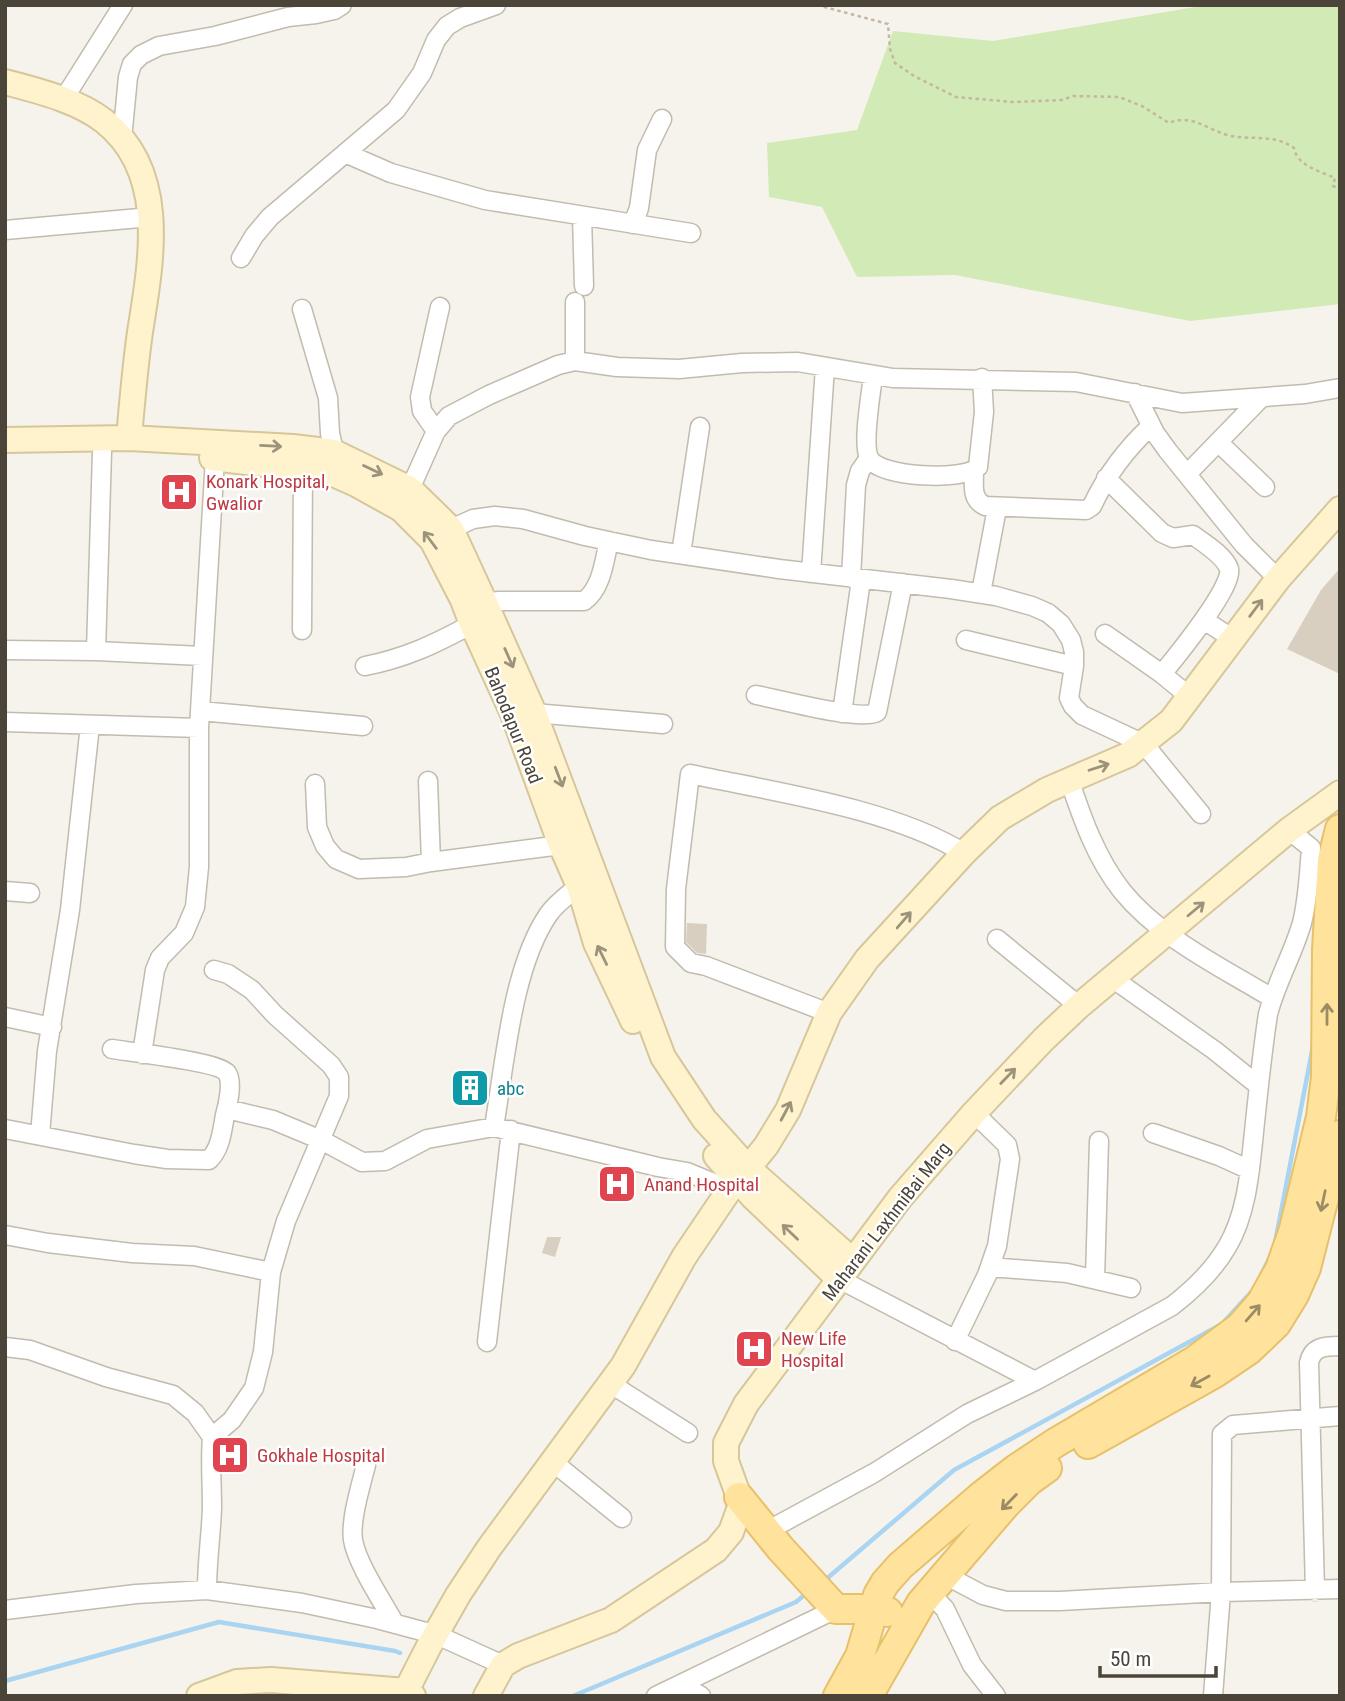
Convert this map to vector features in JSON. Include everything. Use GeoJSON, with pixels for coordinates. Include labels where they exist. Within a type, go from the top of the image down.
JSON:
{"type":"FeatureCollection","features":[{"type":"Feature","properties":{"kind":"main road"},"geometry":{"type":"LineString","coordinates":[[5,82],[63,100],[105,122],[122,139],[141,172],[152,217],[149,280],[129,438]]}},
{"type":"Feature","properties":{"kind":"main road"},"geometry":{"type":"LineString","coordinates":[[5,440],[129,438],[293,447],[334,453],[410,489],[451,529],[534,713],[663,1057],[704,1119],[738,1179],[846,1270]]}},
{"type":"Feature","properties":{"kind":"main road","name":"Bahodapur Road"},"geometry":{"type":"LineString","coordinates":[[5,453],[102,452],[215,458],[303,468],[329,472],[401,509],[432,540],[463,600],[513,714],[561,845],[579,886],[596,943],[657,1074],[690,1126],[738,1179]]}},
{"type":"Feature","properties":{"kind":"main road"},"geometry":{"type":"LineString","coordinates":[[199,1696],[237,1682],[271,1680],[409,1693],[429,1646],[458,1595],[489,1548],[611,1384],[684,1257],[738,1179],[766,1146],[788,1110],[829,1013],[867,959],[964,853],[1000,818],[1069,779],[1115,762],[1144,744],[1171,721],[1278,579],[1340,509]]}},
{"type":"Feature","properties":{"kind":"main road","name":"Maharani LaxhmiBai Marg"},"geometry":{"type":"LineString","coordinates":[[739,1497],[726,1461],[726,1443],[733,1426],[746,1404],[900,1198],[974,1113],[1079,1006],[1289,830],[1340,793]]}},
{"type":"Feature","properties":{"kind":"main road"},"geometry":{"type":"LineString","coordinates":[[838,1696],[860,1656],[909,1598],[1029,1481],[1060,1458],[1215,1373],[1249,1350],[1276,1324],[1294,1295],[1306,1268],[1335,1137],[1326,1077],[1327,950],[1332,861],[1340,829]]}},
{"type":"Feature","properties":{"kind":"main road"},"geometry":{"type":"LineString","coordinates":[[909,1598],[885,1583],[900,1566],[980,1497],[1016,1468],[1194,1360],[1240,1327],[1261,1303],[1280,1269],[1294,1229],[1335,1137]]}},
{"type":"Feature","properties":{"kind":"main road"},"geometry":{"type":"LineString","coordinates":[[739,1497],[822,1594],[909,1598]]}},
{"type":"Feature","properties":{"kind":"main road"},"geometry":{"type":"LineString","coordinates":[[486,1696],[503,1665],[518,1656],[611,1620],[716,1550],[731,1532],[740,1507],[739,1497]]}},
{"type":"Feature","properties":{"kind":"main road"},"geometry":{"type":"LineString","coordinates":[[868,1696],[924,1568],[912,1564],[900,1566]]}},
{"type":"Feature","properties":{"kind":"street"},"geometry":{"type":"LineString","coordinates":[[63,100],[123,5]]}},
{"type":"Feature","properties":{"kind":"street"},"geometry":{"type":"LineString","coordinates":[[122,139],[128,77],[132,64],[141,55],[159,46],[215,36],[288,17],[334,10],[342,5]]}},
{"type":"Feature","properties":{"kind":"street"},"geometry":{"type":"LineString","coordinates":[[241,257],[270,217],[396,110],[422,73],[436,40],[447,26],[460,18],[496,5]]}},
{"type":"Feature","properties":{"kind":"street"},"geometry":{"type":"LineString","coordinates":[[633,224],[639,208],[648,150],[662,119]]}},
{"type":"Feature","properties":{"kind":"street"},"geometry":{"type":"LineString","coordinates":[[345,153],[391,173],[442,190],[485,200],[691,233]]}},
{"type":"Feature","properties":{"kind":"street"},"geometry":{"type":"LineString","coordinates":[[575,361],[582,216]]}},
{"type":"Feature","properties":{"kind":"street"},"geometry":{"type":"LineString","coordinates":[[5,230],[152,217]]}},
{"type":"Feature","properties":{"kind":"street"},"geometry":{"type":"LineString","coordinates":[[436,431],[422,411],[420,397],[440,307]]}},
{"type":"Feature","properties":{"kind":"street"},"geometry":{"type":"LineString","coordinates":[[302,309],[328,398],[334,453]]}},
{"type":"Feature","properties":{"kind":"street"},"geometry":{"type":"LineString","coordinates":[[410,489],[436,431],[449,416],[489,395],[558,365],[575,361],[617,367],[679,369],[798,362],[873,376],[1076,382],[1182,402],[1261,398],[1340,388]]}},
{"type":"Feature","properties":{"kind":"street"},"geometry":{"type":"LineString","coordinates":[[811,573],[825,367]]}},
{"type":"Feature","properties":{"kind":"street"},"geometry":{"type":"LineString","coordinates":[[873,376],[867,444],[869,458],[876,465],[889,472],[922,475],[974,472]]}},
{"type":"Feature","properties":{"kind":"street"},"geometry":{"type":"LineString","coordinates":[[982,378],[984,412],[981,456],[974,472],[974,497],[977,502],[997,508],[1086,510],[1092,506],[1106,478],[1130,445],[1151,426]]}},
{"type":"Feature","properties":{"kind":"street"},"geometry":{"type":"LineString","coordinates":[[1135,393],[1151,426],[1168,451],[1244,545],[1278,579]]}},
{"type":"Feature","properties":{"kind":"street"},"geometry":{"type":"LineString","coordinates":[[1188,473],[1261,398]]}},
{"type":"Feature","properties":{"kind":"street"},"geometry":{"type":"LineString","coordinates":[[681,554],[700,427]]}},
{"type":"Feature","properties":{"kind":"street"},"geometry":{"type":"LineString","coordinates":[[1218,442],[1265,487]]}},
{"type":"Feature","properties":{"kind":"street"},"geometry":{"type":"LineString","coordinates":[[96,650],[102,452]]}},
{"type":"Feature","properties":{"kind":"street"},"geometry":{"type":"LineString","coordinates":[[142,1054],[155,970],[160,958],[184,933],[195,907],[199,867],[202,656],[215,458]]}},
{"type":"Feature","properties":{"kind":"street"},"geometry":{"type":"LineString","coordinates":[[842,713],[856,579],[856,485],[860,471],[869,458]]}},
{"type":"Feature","properties":{"kind":"street"},"geometry":{"type":"LineString","coordinates":[[302,630],[303,468]]}},
{"type":"Feature","properties":{"kind":"street"},"geometry":{"type":"LineString","coordinates":[[1106,478],[1162,533],[1173,538],[1193,535],[1228,566],[1229,577],[1204,620],[1162,674]]}},
{"type":"Feature","properties":{"kind":"street"},"geometry":{"type":"LineString","coordinates":[[981,593],[997,508]]}},
{"type":"Feature","properties":{"kind":"street"},"geometry":{"type":"LineString","coordinates":[[451,529],[473,519],[495,516],[523,519],[609,541],[681,554],[856,579],[981,593],[1031,606],[1048,613],[1061,624],[1070,640],[1074,652],[1069,698],[1073,706],[1082,715],[1144,744],[1201,814]]}},
{"type":"Feature","properties":{"kind":"street"},"geometry":{"type":"LineString","coordinates":[[485,603],[584,601],[591,596],[598,583],[609,541]]}},
{"type":"Feature","properties":{"kind":"street"},"geometry":{"type":"LineString","coordinates":[[756,695],[842,713],[866,716],[877,712],[903,583]]}},
{"type":"Feature","properties":{"kind":"street"},"geometry":{"type":"LineString","coordinates":[[1204,620],[1233,639]]}},
{"type":"Feature","properties":{"kind":"street"},"geometry":{"type":"LineString","coordinates":[[365,666],[410,655],[472,624]]}},
{"type":"Feature","properties":{"kind":"street"},"geometry":{"type":"LineString","coordinates":[[1105,634],[1190,697]]}},
{"type":"Feature","properties":{"kind":"street"},"geometry":{"type":"LineString","coordinates":[[966,640],[1073,666]]}},
{"type":"Feature","properties":{"kind":"street"},"geometry":{"type":"LineString","coordinates":[[5,650],[96,650],[202,656]]}},
{"type":"Feature","properties":{"kind":"street"},"geometry":{"type":"LineString","coordinates":[[534,713],[663,724]]}},
{"type":"Feature","properties":{"kind":"street"},"geometry":{"type":"LineString","coordinates":[[5,722],[90,725],[200,720],[363,726]]}},
{"type":"Feature","properties":{"kind":"street"},"geometry":{"type":"LineString","coordinates":[[40,1135],[44,1074],[70,911],[90,725]]}},
{"type":"Feature","properties":{"kind":"street"},"geometry":{"type":"LineString","coordinates":[[829,1013],[706,966],[691,963],[675,947],[676,889],[690,774],[870,815],[944,840],[964,853]]}},
{"type":"Feature","properties":{"kind":"street"},"geometry":{"type":"LineString","coordinates":[[1069,779],[1093,843],[1123,892],[1166,933],[1272,998]]}},
{"type":"Feature","properties":{"kind":"street"},"geometry":{"type":"LineString","coordinates":[[428,781],[430,862]]}},
{"type":"Feature","properties":{"kind":"street"},"geometry":{"type":"LineString","coordinates":[[315,783],[317,827],[325,846],[336,859],[359,869],[406,867],[561,845]]}},
{"type":"Feature","properties":{"kind":"street"},"geometry":{"type":"LineString","coordinates":[[767,1531],[874,1473],[967,1414],[1035,1381],[1172,1306],[1210,1272],[1228,1245],[1241,1212],[1250,1170],[1265,1033],[1272,998],[1302,923],[1308,891],[1311,848],[1289,830]]}},
{"type":"Feature","properties":{"kind":"street"},"geometry":{"type":"LineString","coordinates":[[487,1342],[502,1128],[516,998],[528,958],[548,915],[579,886]]}},
{"type":"Feature","properties":{"kind":"street"},"geometry":{"type":"LineString","coordinates":[[5,891],[30,893]]}},
{"type":"Feature","properties":{"kind":"street"},"geometry":{"type":"LineString","coordinates":[[997,939],[1079,1006]]}},
{"type":"Feature","properties":{"kind":"street"},"geometry":{"type":"LineString","coordinates":[[212,1437],[232,1420],[254,1388],[263,1352],[271,1272],[286,1221],[339,1096],[339,1077],[331,1065],[275,1015],[252,990],[228,974],[214,970]]}},
{"type":"Feature","properties":{"kind":"street"},"geometry":{"type":"LineString","coordinates":[[1112,978],[1214,1050],[1259,1086]]}},
{"type":"Feature","properties":{"kind":"street"},"geometry":{"type":"LineString","coordinates":[[5,1017],[52,1027]]}},
{"type":"Feature","properties":{"kind":"street"},"geometry":{"type":"LineString","coordinates":[[5,1129],[156,1157],[209,1160],[219,1143],[227,1108],[229,1078],[226,1071],[208,1065],[112,1049]]}},
{"type":"Feature","properties":{"kind":"street"},"geometry":{"type":"LineString","coordinates":[[227,1108],[273,1120],[321,1140],[362,1162],[385,1161],[427,1139],[502,1128],[658,1167],[738,1179]]}},
{"type":"Feature","properties":{"kind":"street"},"geometry":{"type":"LineString","coordinates":[[955,1341],[997,1246],[1010,1159],[1007,1145],[974,1113]]}},
{"type":"Feature","properties":{"kind":"street"},"geometry":{"type":"LineString","coordinates":[[1153,1133],[1250,1170]]}},
{"type":"Feature","properties":{"kind":"street"},"geometry":{"type":"LineString","coordinates":[[1095,1279],[1099,1141]]}},
{"type":"Feature","properties":{"kind":"street"},"geometry":{"type":"LineString","coordinates":[[5,1235],[132,1253],[194,1256],[271,1272]]}},
{"type":"Feature","properties":{"kind":"street"},"geometry":{"type":"LineString","coordinates":[[990,1267],[1067,1273],[1130,1288]]}},
{"type":"Feature","properties":{"kind":"street"},"geometry":{"type":"LineString","coordinates":[[846,1270],[955,1341],[1035,1381]]}},
{"type":"Feature","properties":{"kind":"street"},"geometry":{"type":"LineString","coordinates":[[1315,1591],[1309,1363],[1311,1354],[1318,1348],[1340,1346]]}},
{"type":"Feature","properties":{"kind":"street"},"geometry":{"type":"LineString","coordinates":[[5,1347],[30,1350],[106,1377],[173,1395],[195,1413],[212,1437],[207,1590]]}},
{"type":"Feature","properties":{"kind":"street"},"geometry":{"type":"LineString","coordinates":[[611,1384],[688,1433]]}},
{"type":"Feature","properties":{"kind":"street"},"geometry":{"type":"LineString","coordinates":[[1213,1696],[1221,1592],[1222,1434],[1233,1424],[1340,1416]]}},
{"type":"Feature","properties":{"kind":"street"},"geometry":{"type":"LineString","coordinates":[[553,1462],[622,1518]]}},
{"type":"Feature","properties":{"kind":"street"},"geometry":{"type":"LineString","coordinates":[[366,1465],[353,1527],[353,1541],[394,1624]]}},
{"type":"Feature","properties":{"kind":"street"},"geometry":{"type":"LineString","coordinates":[[909,1598],[983,1595],[1006,1601],[1060,1601],[1340,1589]]}},
{"type":"Feature","properties":{"kind":"street"},"geometry":{"type":"LineString","coordinates":[[5,1610],[136,1594],[207,1590],[302,1603],[394,1624],[437,1635],[503,1665]]}},
{"type":"Feature","properties":{"kind":"street"},"geometry":{"type":"LineString","coordinates":[[656,1696],[681,1684],[822,1594]]}},
{"type":"Feature","properties":{"kind":"street"},"geometry":{"type":"LineString","coordinates":[[909,1598],[945,1609],[972,1665],[996,1696]]}},
{"type":"Feature","properties":{"kind":"street"},"geometry":{"type":"LineString","coordinates":[[681,1684],[701,1696]]}},
{"type":"Feature","properties":{"kind":"path"},"geometry":{"type":"LineString","coordinates":[[817,5],[887,24],[895,63],[914,76],[956,97],[1013,102],[1062,100],[1073,96],[1119,97],[1142,106],[1169,123],[1188,119],[1233,136],[1287,142],[1306,164],[1335,178],[1334,186],[1340,189]]}},
{"type":"Feature","properties":{"kind":"green space"},"geometry":{"type":"Polygon","coordinates":[[[1207,5],[1340,5],[1340,304],[1190,321],[955,275],[857,277],[822,207],[769,197],[767,143],[857,130],[893,31],[993,41],[1207,5]]]}},
{"type":"Feature","properties":{"kind":"building"},"geometry":{"type":"Polygon","coordinates":[[[171,475],[185,475],[184,505],[170,505],[171,475]]]}},
{"type":"Feature","properties":{"kind":"building"},"geometry":{"type":"Polygon","coordinates":[[[1340,568],[1340,674],[1287,649],[1321,590],[1340,568]]]}},
{"type":"Feature","properties":{"kind":"building"},"geometry":{"type":"Polygon","coordinates":[[[687,923],[707,924],[706,954],[697,953],[686,942],[687,923]]]}},
{"type":"Feature","properties":{"kind":"building","name":"abc"},"geometry":{"type":"Polygon","coordinates":[[[460,1073],[488,1081],[481,1104],[451,1095],[460,1073]]]}},
{"type":"Feature","properties":{"kind":"building"},"geometry":{"type":"Polygon","coordinates":[[[613,1170],[629,1175],[621,1201],[605,1196],[613,1170]]]}},
{"type":"Feature","properties":{"kind":"building"},"geometry":{"type":"Polygon","coordinates":[[[547,1237],[561,1237],[555,1257],[542,1253],[547,1237]]]}},
{"type":"Feature","properties":{"kind":"building"},"geometry":{"type":"Polygon","coordinates":[[[754,1332],[770,1343],[758,1362],[742,1351],[754,1332]]]}},
{"type":"Feature","properties":{"kind":"building"},"geometry":{"type":"Polygon","coordinates":[[[230,1437],[247,1440],[242,1466],[223,1463],[230,1437]]]}},
{"type":"Feature","properties":{"kind":"waterway"},"geometry":{"type":"LineString","coordinates":[[1275,1243],[1313,1046]]}},
{"type":"Feature","properties":{"kind":"waterway"},"geometry":{"type":"LineString","coordinates":[[1261,1275],[1271,1255]]}},
{"type":"Feature","properties":{"kind":"waterway"},"geometry":{"type":"LineString","coordinates":[[824,1581],[954,1470],[1222,1324],[1254,1289]]}},
{"type":"Feature","properties":{"kind":"waterway"},"geometry":{"type":"LineString","coordinates":[[573,1696],[796,1602],[808,1592]]}},
{"type":"Feature","properties":{"kind":"waterway"},"geometry":{"type":"LineString","coordinates":[[5,1681],[219,1622],[400,1653]]}},
{"type":"Feature","properties":{"kind":"place","name":"Konark Hospital, Gwalior"},"geometry":{"type":"Point","coordinates":[179,492]}},
{"type":"Feature","properties":{"kind":"place","name":"abc"},"geometry":{"type":"Point","coordinates":[470,1088]}},
{"type":"Feature","properties":{"kind":"place","name":"Anand Hospital"},"geometry":{"type":"Point","coordinates":[617,1184]}},
{"type":"Feature","properties":{"kind":"place","name":"New Life Hospital"},"geometry":{"type":"Point","coordinates":[754,1349]}},
{"type":"Feature","properties":{"kind":"place","name":"Gokhale Hospital"},"geometry":{"type":"Point","coordinates":[230,1455]}}]}
